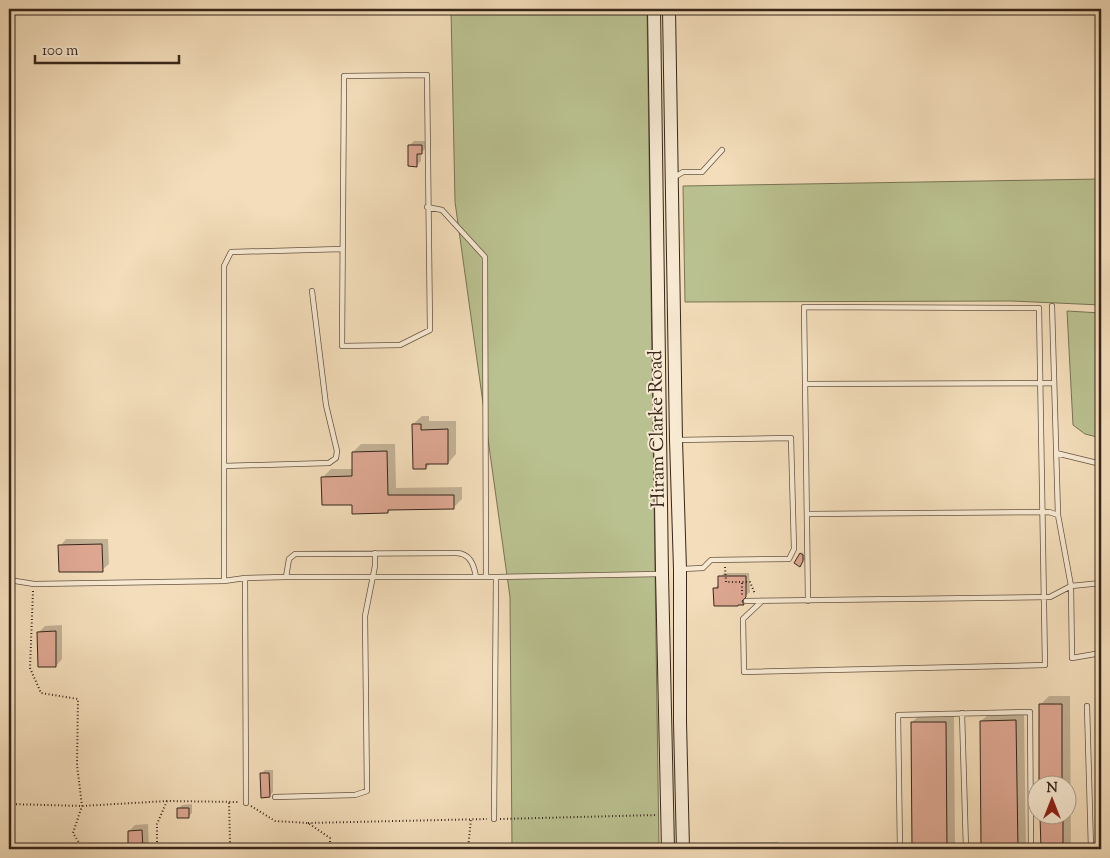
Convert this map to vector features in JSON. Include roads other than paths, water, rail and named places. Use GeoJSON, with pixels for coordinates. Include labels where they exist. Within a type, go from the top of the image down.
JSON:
{"type":"FeatureCollection","features":[{"type":"Feature","properties":{"kind":"main road","name":"Hiram Clarke Road"},"geometry":{"type":"LineString","coordinates":[[654,9],[668,849]]}},
{"type":"Feature","properties":{"kind":"main road","name":"Hiram Clarke Road"},"geometry":{"type":"LineString","coordinates":[[669,9],[680,568],[680,722],[683,849]]}},
{"type":"Feature","properties":{"kind":"main road"},"geometry":{"type":"LineString","coordinates":[[654,30],[670,30]]}},
{"type":"Feature","properties":{"kind":"main road"},"geometry":{"type":"LineString","coordinates":[[656,178],[672,178]]}},
{"type":"Feature","properties":{"kind":"main road"},"geometry":{"type":"LineString","coordinates":[[658,311],[674,310]]}},
{"type":"Feature","properties":{"kind":"main road"},"geometry":{"type":"LineString","coordinates":[[660,442],[676,440]]}},
{"type":"Feature","properties":{"kind":"main road"},"geometry":{"type":"LineString","coordinates":[[662,574],[680,568]]}},
{"type":"Feature","properties":{"kind":"main road"},"geometry":{"type":"LineString","coordinates":[[665,723],[680,722]]}},
{"type":"Feature","properties":{"kind":"lane"},"geometry":{"type":"LineString","coordinates":[[797,9],[797,11],[804,11],[867,9]]}},
{"type":"Feature","properties":{"kind":"lane"},"geometry":{"type":"LineString","coordinates":[[908,9],[919,9]]}},
{"type":"Feature","properties":{"kind":"lane"},"geometry":{"type":"LineString","coordinates":[[426,75],[428,207],[430,330],[400,345],[342,346],[344,76],[426,75]]}},
{"type":"Feature","properties":{"kind":"lane"},"geometry":{"type":"LineString","coordinates":[[672,178],[683,172],[702,172],[722,150]]}},
{"type":"Feature","properties":{"kind":"lane"},"geometry":{"type":"LineString","coordinates":[[428,207],[442,210],[485,257],[486,577]]}},
{"type":"Feature","properties":{"kind":"lane"},"geometry":{"type":"LineString","coordinates":[[224,581],[224,266],[231,252],[342,249]]}},
{"type":"Feature","properties":{"kind":"lane"},"geometry":{"type":"LineString","coordinates":[[224,466],[329,462],[336,458],[337,451],[326,405],[312,291]]}},
{"type":"Feature","properties":{"kind":"lane"},"geometry":{"type":"LineString","coordinates":[[1052,306],[1058,515],[1071,586],[1072,658],[1101,653]]}},
{"type":"Feature","properties":{"kind":"lane"},"geometry":{"type":"LineString","coordinates":[[760,601],[743,619],[744,672],[1045,665],[1039,308],[804,307],[808,601]]}},
{"type":"Feature","properties":{"kind":"lane"},"geometry":{"type":"LineString","coordinates":[[805,384],[1053,383]]}},
{"type":"Feature","properties":{"kind":"lane"},"geometry":{"type":"LineString","coordinates":[[676,440],[792,438],[794,550],[789,559],[711,560],[703,568],[680,568]]}},
{"type":"Feature","properties":{"kind":"lane"},"geometry":{"type":"LineString","coordinates":[[1056,453],[1101,464]]}},
{"type":"Feature","properties":{"kind":"lane"},"geometry":{"type":"LineString","coordinates":[[807,514],[1049,512],[1058,515]]}},
{"type":"Feature","properties":{"kind":"lane"},"geometry":{"type":"LineString","coordinates":[[11,531],[11,580],[34,584],[224,581],[245,578],[286,577],[496,577],[662,574]]}},
{"type":"Feature","properties":{"kind":"lane"},"geometry":{"type":"LineString","coordinates":[[275,797],[367,792],[365,616],[375,566],[375,553]]}},
{"type":"Feature","properties":{"kind":"lane"},"geometry":{"type":"LineString","coordinates":[[286,577],[289,560],[295,554],[463,553],[469,557],[476,577]]}},
{"type":"Feature","properties":{"kind":"lane"},"geometry":{"type":"LineString","coordinates":[[494,819],[496,577]]}},
{"type":"Feature","properties":{"kind":"lane"},"geometry":{"type":"LineString","coordinates":[[245,578],[246,803]]}},
{"type":"Feature","properties":{"kind":"lane"},"geometry":{"type":"LineString","coordinates":[[746,601],[1044,598],[1050,597],[1071,586],[1101,583]]}},
{"type":"Feature","properties":{"kind":"lane"},"geometry":{"type":"LineString","coordinates":[[1087,706],[1091,849]]}},
{"type":"Feature","properties":{"kind":"lane"},"geometry":{"type":"LineString","coordinates":[[900,849],[898,715],[1030,712],[1031,849]]}},
{"type":"Feature","properties":{"kind":"lane"},"geometry":{"type":"LineString","coordinates":[[962,713],[966,849]]}}]}
